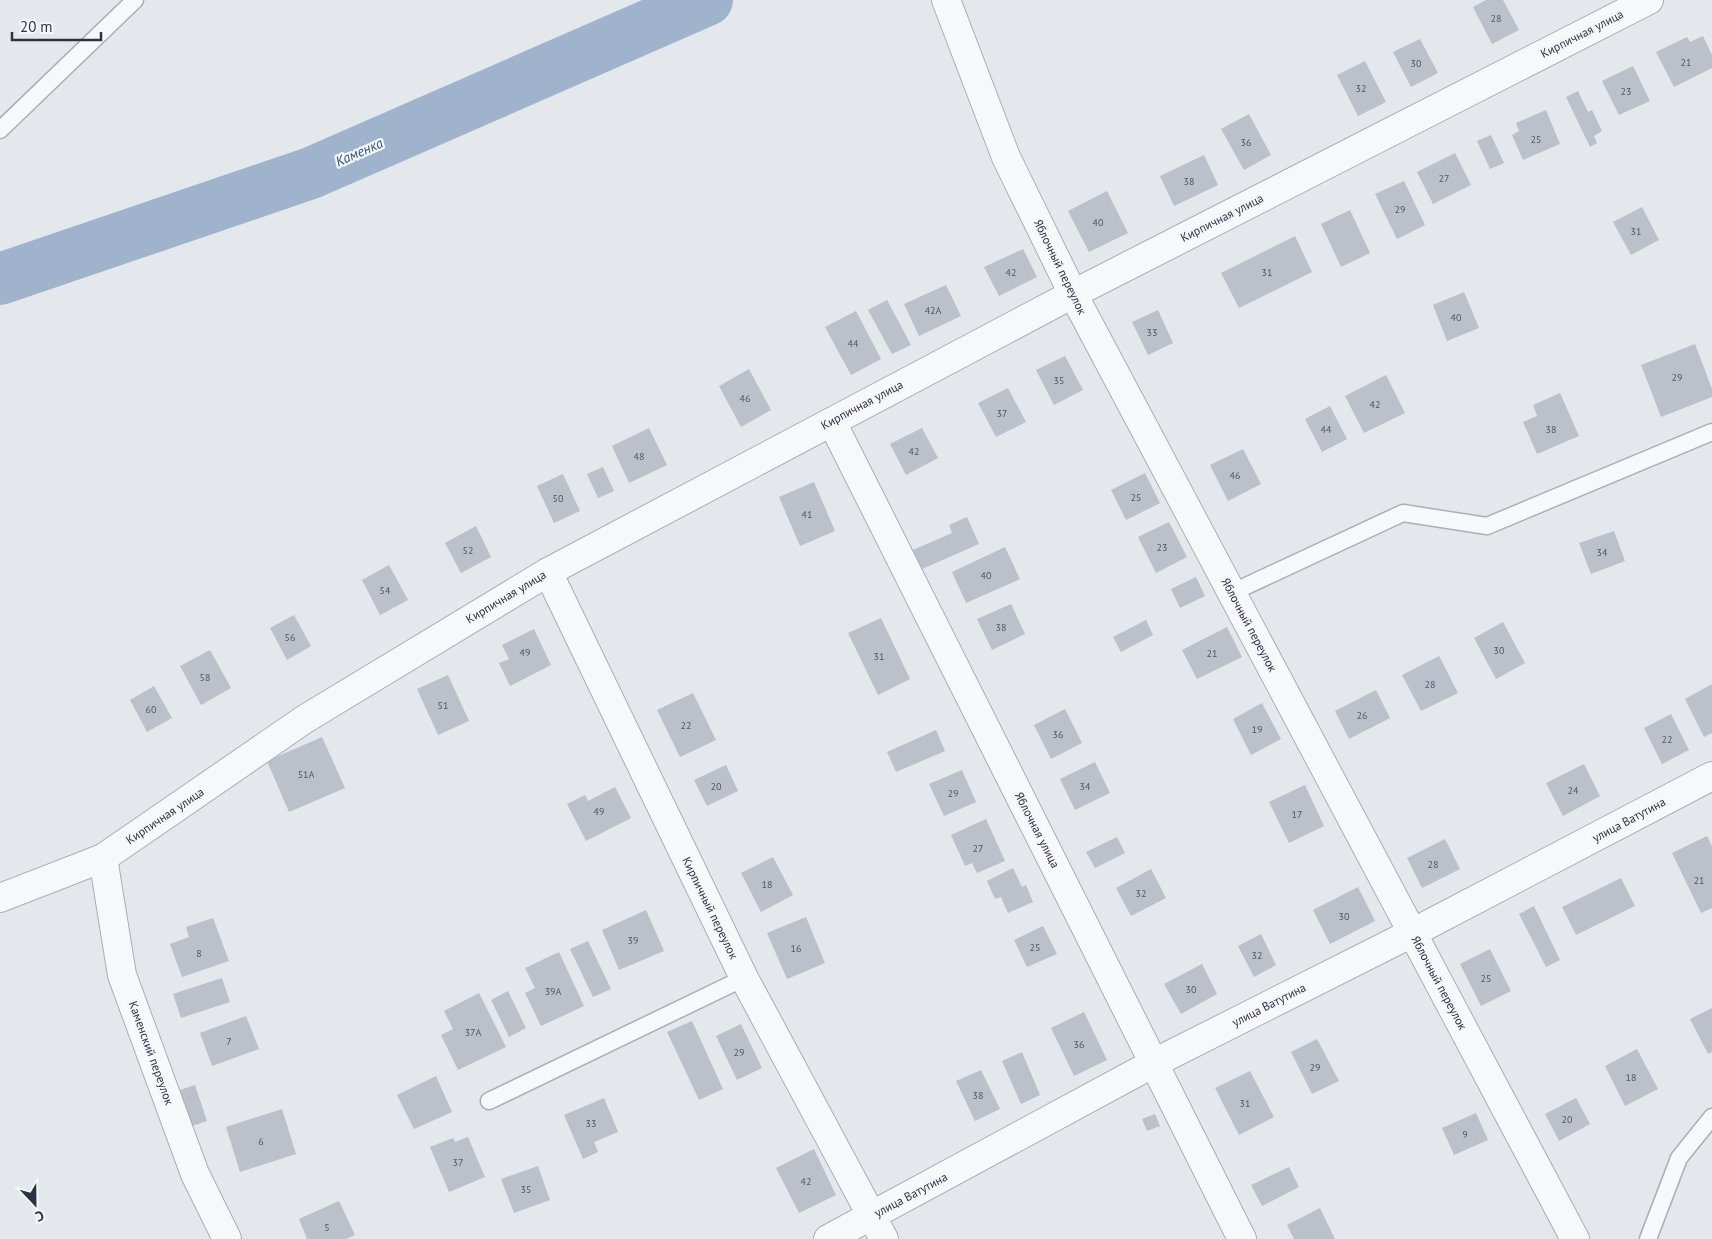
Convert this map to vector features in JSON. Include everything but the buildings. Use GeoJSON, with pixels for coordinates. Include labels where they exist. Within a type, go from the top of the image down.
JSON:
{"type":"FeatureCollection","features":[{"type":"Feature","properties":{"kind":"street","name":"Яблочный переулок"},"geometry":{"type":"LineString","coordinates":[[946,0],[1006,157],[1073,294],[1575,1239]]}},
{"type":"Feature","properties":{"kind":"street","name":"Кирпичная улица"},"geometry":{"type":"LineString","coordinates":[[0,898],[103,858],[306,719],[548,572],[1073,294],[1649,0]]}},
{"type":"Feature","properties":{"kind":"street","name":"Яблочная улица"},"geometry":{"type":"LineString","coordinates":[[832,422],[1242,1239]]}},
{"type":"Feature","properties":{"kind":"street","name":"Кирпичный переулок"},"geometry":{"type":"LineString","coordinates":[[548,572],[744,978],[877,1227]]}},
{"type":"Feature","properties":{"kind":"street","name":"улица Ватутина"},"geometry":{"type":"LineString","coordinates":[[828,1239],[877,1227],[1154,1063],[1412,933],[1712,776]]}},
{"type":"Feature","properties":{"kind":"street","name":"Каменский переулок"},"geometry":{"type":"LineString","coordinates":[[103,858],[122,975],[195,1174],[227,1239]]}},
{"type":"Feature","properties":{"kind":"lane"},"geometry":{"type":"LineString","coordinates":[[0,130],[135,0]]}},
{"type":"Feature","properties":{"kind":"lane"},"geometry":{"type":"LineString","coordinates":[[1231,593],[1403,513],[1487,526],[1712,432]]}},
{"type":"Feature","properties":{"kind":"lane"},"geometry":{"type":"LineString","coordinates":[[489,1101],[744,978]]}},
{"type":"Feature","properties":{"kind":"lane"},"geometry":{"type":"LineString","coordinates":[[1648,1239],[1679,1158],[1712,1117]]}},
{"type":"Feature","properties":{"kind":"waterway","name":"Каменка"},"geometry":{"type":"LineString","coordinates":[[0,279],[311,173],[707,0]]}}]}
